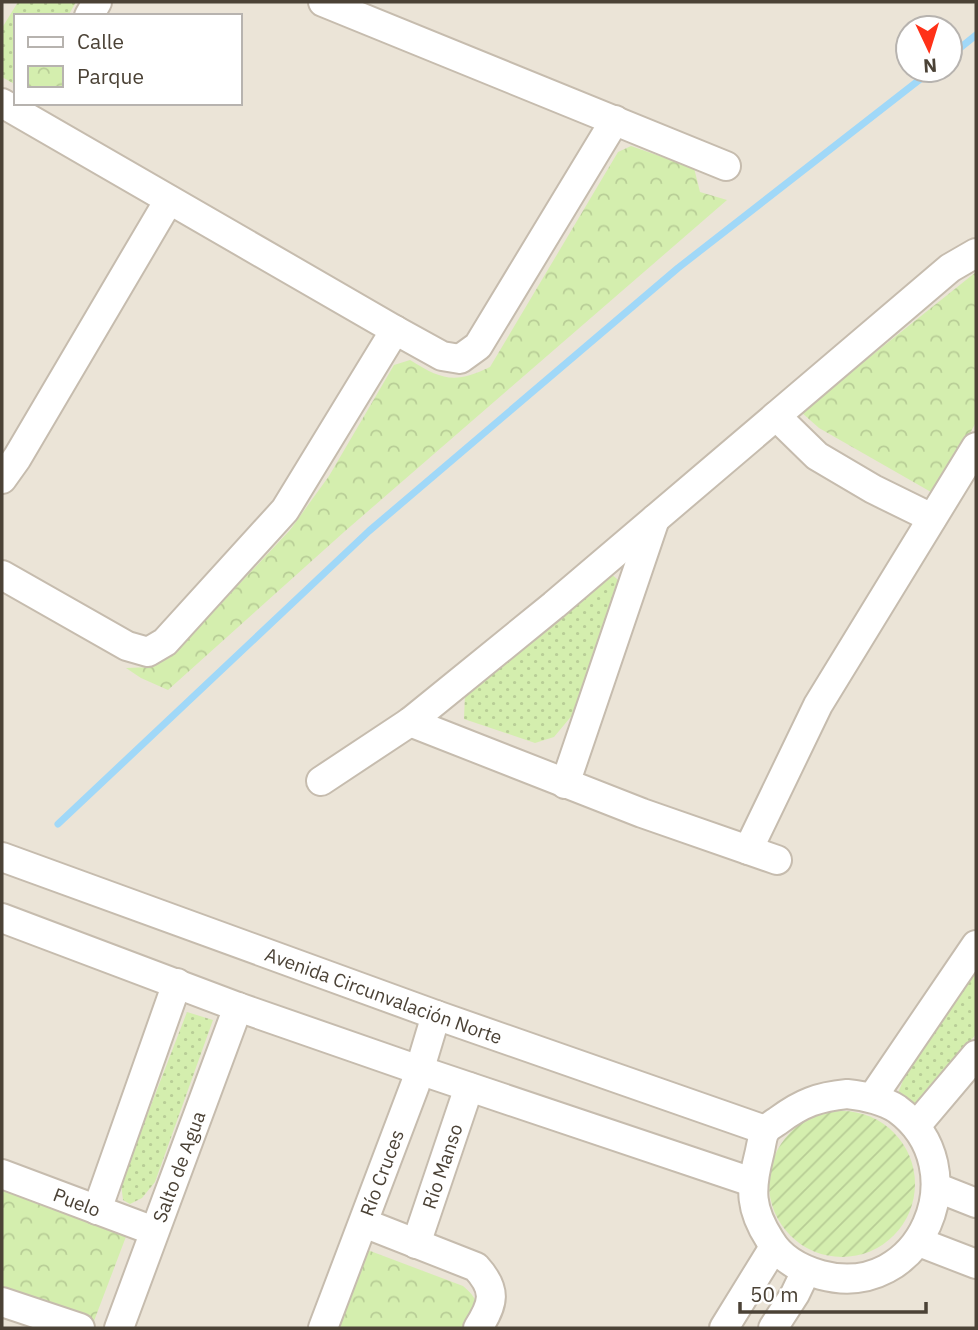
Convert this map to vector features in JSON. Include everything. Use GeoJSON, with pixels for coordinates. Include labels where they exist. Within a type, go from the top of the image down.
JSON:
{"type":"FeatureCollection","features":[{"type":"Feature","properties":{"kind":"street"},"geometry":{"type":"LineString","coordinates":[[323,2],[726,166]]}},
{"type":"Feature","properties":{"kind":"street"},"geometry":{"type":"LineString","coordinates":[[2,103],[32,111],[169,200],[442,356],[460,359],[478,346],[615,120]]}},
{"type":"Feature","properties":{"kind":"street"},"geometry":{"type":"LineString","coordinates":[[2,478],[17,458],[169,200]]}},
{"type":"Feature","properties":{"kind":"street"},"geometry":{"type":"LineString","coordinates":[[321,781],[410,723],[950,268],[976,253]]}},
{"type":"Feature","properties":{"kind":"street"},"geometry":{"type":"LineString","coordinates":[[2,575],[127,646],[148,652],[165,642],[285,510],[395,330]]}},
{"type":"Feature","properties":{"kind":"street"},"geometry":{"type":"LineString","coordinates":[[776,416],[817,456],[873,489],[932,518]]}},
{"type":"Feature","properties":{"kind":"street"},"geometry":{"type":"LineString","coordinates":[[748,850],[818,705],[976,447]]}},
{"type":"Feature","properties":{"kind":"street"},"geometry":{"type":"LineString","coordinates":[[565,784],[655,519]]}},
{"type":"Feature","properties":{"kind":"street"},"geometry":{"type":"LineString","coordinates":[[410,723],[565,784],[777,860]]}},
{"type":"Feature","properties":{"kind":"street","name":"Avenida Circunvalación Norte"},"geometry":{"type":"LineString","coordinates":[[2,857],[436,1015],[765,1130]]}},
{"type":"Feature","properties":{"kind":"street"},"geometry":{"type":"LineString","coordinates":[[2,918],[238,1007],[752,1182]]}},
{"type":"Feature","properties":{"kind":"street"},"geometry":{"type":"LineString","coordinates":[[872,1098],[976,945]]}},
{"type":"Feature","properties":{"kind":"street"},"geometry":{"type":"LineString","coordinates":[[97,1210],[177,983]]}},
{"type":"Feature","properties":{"kind":"street","name":"Salto de Agua"},"geometry":{"type":"LineString","coordinates":[[119,1328],[238,1007]]}},
{"type":"Feature","properties":{"kind":"street","name":"Río Cruces"},"geometry":{"type":"LineString","coordinates":[[323,1328],[364,1223],[436,1015]]}},
{"type":"Feature","properties":{"kind":"street"},"geometry":{"type":"LineString","coordinates":[[916,1126],[976,1055]]}},
{"type":"Feature","properties":{"kind":"street","name":"Río Manso"},"geometry":{"type":"LineString","coordinates":[[416,1244],[468,1087]]}},
{"type":"Feature","properties":{"kind":"street"},"geometry":{"type":"LineString","coordinates":[[847,1094],[872,1098],[896,1109],[916,1126],[932,1153],[938,1188],[933,1214],[919,1242],[896,1263],[868,1276],[836,1279],[806,1271],[789,1261],[774,1247],[759,1223],[752,1195],[752,1182],[765,1130],[797,1107],[821,1097],[847,1094]]}},
{"type":"Feature","properties":{"kind":"street","name":"Puelo"},"geometry":{"type":"LineString","coordinates":[[2,1174],[154,1231]]}},
{"type":"Feature","properties":{"kind":"street"},"geometry":{"type":"LineString","coordinates":[[938,1188],[976,1203]]}},
{"type":"Feature","properties":{"kind":"street"},"geometry":{"type":"LineString","coordinates":[[364,1223],[476,1267],[489,1281],[491,1290],[490,1310],[478,1328]]}},
{"type":"Feature","properties":{"kind":"street"},"geometry":{"type":"LineString","coordinates":[[919,1242],[976,1264]]}},
{"type":"Feature","properties":{"kind":"street"},"geometry":{"type":"LineString","coordinates":[[724,1328],[774,1247]]}},
{"type":"Feature","properties":{"kind":"street"},"geometry":{"type":"LineString","coordinates":[[773,1328],[806,1271]]}},
{"type":"Feature","properties":{"kind":"street"},"geometry":{"type":"LineString","coordinates":[[2,1301],[80,1328]]}},
{"type":"Feature","properties":{"kind":"shaded area"},"geometry":{"type":"Polygon","coordinates":[[[2,2],[976,2],[976,1328],[2,1328],[2,2]]]}},
{"type":"Feature","properties":{"kind":"green space"},"geometry":{"type":"Polygon","coordinates":[[[18,2],[76,2],[69,14],[14,14],[14,84],[2,77],[2,28],[18,2]]]}},
{"type":"Feature","properties":{"kind":"green space"},"geometry":{"type":"Polygon","coordinates":[[[631,146],[694,168],[700,192],[727,200],[344,532],[168,690],[126,668],[152,667],[172,656],[290,530],[329,476],[394,365],[410,360],[431,372],[458,378],[490,367],[618,152],[631,146]]]}},
{"type":"Feature","properties":{"kind":"green space"},"geometry":{"type":"Polygon","coordinates":[[[976,272],[976,422],[945,481],[931,492],[819,428],[801,412],[976,272]]]}},
{"type":"Feature","properties":{"kind":"green space"},"geometry":{"type":"Polygon","coordinates":[[[610,573],[623,584],[579,707],[554,737],[535,743],[464,719],[465,694],[610,573]]]}},
{"type":"Feature","properties":{"kind":"green space"},"geometry":{"type":"Polygon","coordinates":[[[976,963],[976,1034],[925,1099],[914,1107],[904,1102],[898,1093],[904,1078],[976,963]]]}},
{"type":"Feature","properties":{"kind":"green space"},"geometry":{"type":"Polygon","coordinates":[[[187,1012],[213,1020],[155,1182],[142,1198],[130,1204],[123,1200],[121,1183],[187,1012]]]}},
{"type":"Feature","properties":{"kind":"green space"},"geometry":{"type":"Polygon","coordinates":[[[842,1111],[870,1117],[894,1132],[909,1156],[915,1184],[909,1212],[894,1236],[870,1251],[842,1257],[814,1251],[790,1236],[775,1212],[769,1184],[775,1156],[790,1132],[814,1117],[842,1111]]]}},
{"type":"Feature","properties":{"kind":"green space"},"geometry":{"type":"Polygon","coordinates":[[[2,1188],[127,1234],[94,1321],[2,1290],[2,1188]]]}},
{"type":"Feature","properties":{"kind":"green space"},"geometry":{"type":"Polygon","coordinates":[[[365,1249],[463,1286],[473,1296],[476,1305],[470,1328],[335,1328],[365,1249]]]}},
{"type":"Feature","properties":{"kind":"waterway"},"geometry":{"type":"LineString","coordinates":[[964,45],[976,35]]}},
{"type":"Feature","properties":{"kind":"waterway"},"geometry":{"type":"LineString","coordinates":[[58,824],[369,531],[678,268],[914,84]]}}]}
